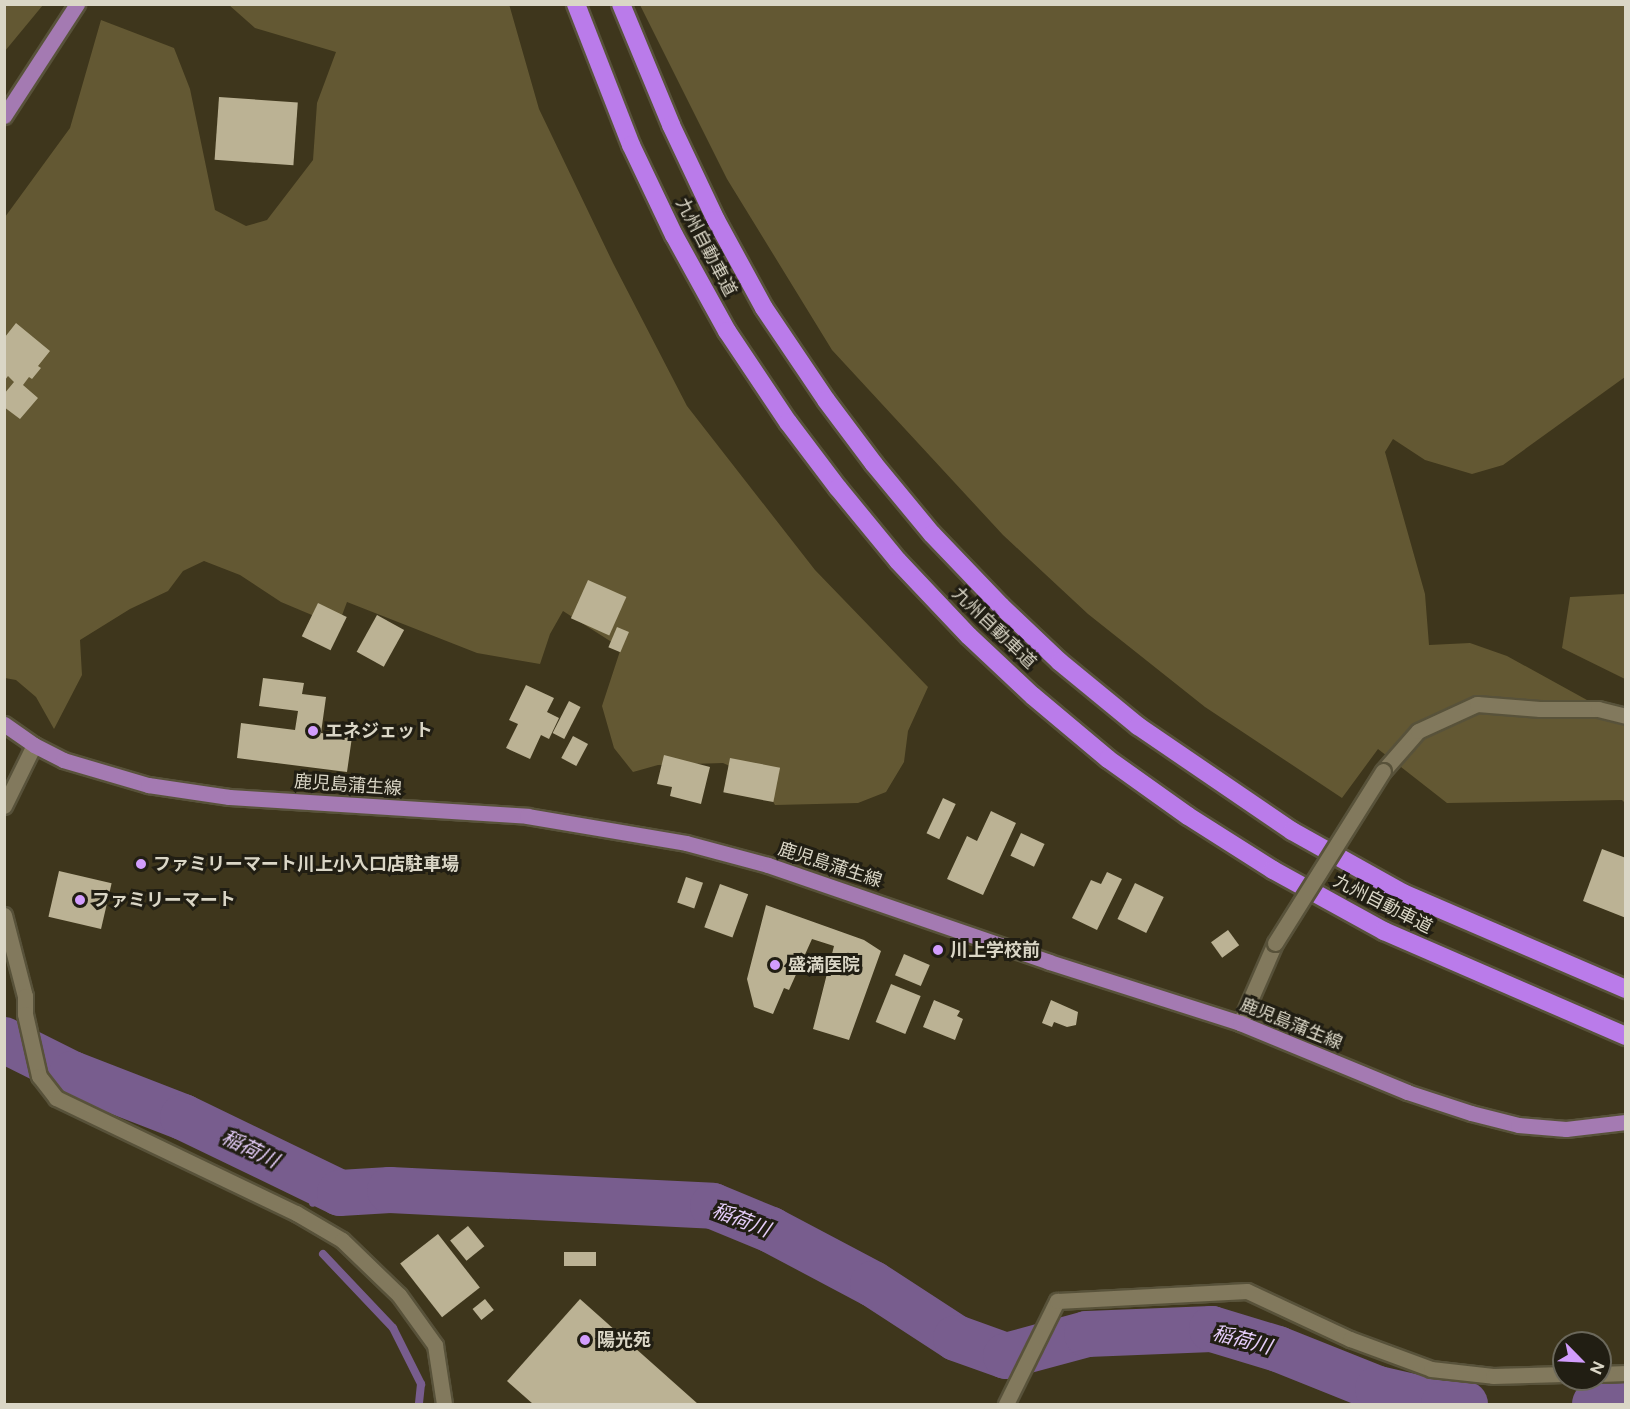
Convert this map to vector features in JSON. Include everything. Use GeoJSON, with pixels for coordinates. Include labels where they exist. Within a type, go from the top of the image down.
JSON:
{"type":"FeatureCollection","features":[{"type":"Feature","properties":{"kind":"highway","name":"九州自動車道"},"geometry":{"type":"LineString","coordinates":[[576,4],[632,145],[674,235],[727,331],[788,422],[838,488],[898,561],[969,636],[1033,696],[1108,759],[1188,816],[1273,870],[1384,931],[1626,1036]]}},
{"type":"Feature","properties":{"kind":"highway","name":"九州自動車道"},"geometry":{"type":"LineString","coordinates":[[621,4],[686,157],[716,220],[764,308],[826,400],[874,464],[932,534],[1001,606],[1060,662],[1138,726],[1292,831],[1403,893],[1626,989]]}},
{"type":"Feature","properties":{"kind":"main road"},"geometry":{"type":"LineString","coordinates":[[4,116],[77,4]]}},
{"type":"Feature","properties":{"kind":"main road","name":"鹿児島蒲生線"},"geometry":{"type":"LineString","coordinates":[[4,724],[34,745],[63,760],[148,785],[229,797],[527,816],[686,843],[779,868],[1049,962],[1240,1023],[1407,1092],[1490,1118],[1518,1125],[1566,1129],[1621,1123]]}},
{"type":"Feature","properties":{"kind":"street"},"geometry":{"type":"LineString","coordinates":[[1240,1023],[1275,943],[1383,771],[1418,731],[1477,704],[1540,709],[1598,709],[1626,716]]}},
{"type":"Feature","properties":{"kind":"street"},"geometry":{"type":"LineString","coordinates":[[4,806],[34,745]]}},
{"type":"Feature","properties":{"kind":"street"},"geometry":{"type":"LineString","coordinates":[[4,915],[25,996],[25,1014],[39,1076],[56,1098],[296,1213],[342,1240],[399,1295],[435,1345],[444,1404]]}},
{"type":"Feature","properties":{"kind":"street"},"geometry":{"type":"LineString","coordinates":[[1006,1404],[1048,1313],[1057,1301],[1247,1291],[1350,1339],[1431,1369],[1493,1376],[1552,1374]]}},
{"type":"Feature","properties":{"kind":"shaded area"},"geometry":{"type":"Polygon","coordinates":[[[509,4],[539,109],[613,263],[687,406],[815,570],[928,687],[908,731],[904,762],[886,792],[858,803],[775,805],[761,780],[723,763],[658,765],[633,772],[614,748],[602,706],[621,648],[563,611],[550,634],[540,664],[477,653],[347,602],[338,626],[281,602],[240,575],[204,561],[183,571],[168,591],[130,609],[80,640],[82,675],[54,729],[36,697],[16,680],[5,678],[5,217],[70,128],[101,20],[174,48],[190,89],[215,210],[246,226],[267,220],[313,160],[317,103],[336,52],[255,28],[229,5],[509,4]]]}},
{"type":"Feature","properties":{"kind":"shaded area"},"geometry":{"type":"Polygon","coordinates":[[[4,5],[43,5],[5,51],[4,5]]]}},
{"type":"Feature","properties":{"kind":"shaded area"},"geometry":{"type":"Polygon","coordinates":[[[640,5],[1625,5],[1625,377],[1503,465],[1472,474],[1425,460],[1393,439],[1385,452],[1425,594],[1429,645],[1470,643],[1507,656],[1625,721],[1625,803],[1622,800],[1447,803],[1378,749],[1342,798],[1205,707],[1088,614],[1003,535],[832,350],[727,179],[640,5]]]}},
{"type":"Feature","properties":{"kind":"shaded area"},"geometry":{"type":"Polygon","coordinates":[[[1626,594],[1625,679],[1562,648],[1570,597],[1626,594]]]}},
{"type":"Feature","properties":{"kind":"building"},"geometry":{"type":"Polygon","coordinates":[[[219,97],[298,103],[293,165],[215,160],[219,97]]]}},
{"type":"Feature","properties":{"kind":"building"},"geometry":{"type":"Polygon","coordinates":[[[16,323],[50,351],[38,366],[41,368],[32,379],[29,377],[23,385],[38,398],[20,419],[4,407],[4,394],[14,382],[8,376],[5,380],[5,337],[16,323]]]}},
{"type":"Feature","properties":{"kind":"building"},"geometry":{"type":"Polygon","coordinates":[[[588,580],[626,597],[609,635],[571,618],[588,580]]]}},
{"type":"Feature","properties":{"kind":"building"},"geometry":{"type":"Polygon","coordinates":[[[318,603],[347,617],[331,650],[302,636],[318,603]]]}},
{"type":"Feature","properties":{"kind":"building"},"geometry":{"type":"Polygon","coordinates":[[[377,615],[404,630],[384,667],[357,652],[377,615]]]}},
{"type":"Feature","properties":{"kind":"building"},"geometry":{"type":"Polygon","coordinates":[[[617,627],[629,632],[620,652],[608,647],[617,627]]]}},
{"type":"Feature","properties":{"kind":"building"},"geometry":{"type":"Polygon","coordinates":[[[263,678],[304,683],[302,694],[326,697],[321,733],[352,737],[347,772],[237,758],[241,723],[295,730],[298,711],[259,706],[263,678]]]}},
{"type":"Feature","properties":{"kind":"building"},"geometry":{"type":"Polygon","coordinates":[[[526,685],[554,698],[547,712],[559,718],[549,739],[541,735],[530,759],[506,748],[518,724],[509,720],[526,685]]]}},
{"type":"Feature","properties":{"kind":"building"},"geometry":{"type":"Polygon","coordinates":[[[569,701],[581,707],[564,739],[553,733],[569,701]]]}},
{"type":"Feature","properties":{"kind":"building"},"geometry":{"type":"Polygon","coordinates":[[[573,736],[588,744],[576,766],[561,758],[573,736]]]}},
{"type":"Feature","properties":{"kind":"building"},"geometry":{"type":"Polygon","coordinates":[[[664,755],[710,767],[701,804],[670,796],[672,787],[657,784],[664,755]]]}},
{"type":"Feature","properties":{"kind":"building"},"geometry":{"type":"Polygon","coordinates":[[[730,758],[780,768],[773,802],[723,792],[730,758]]]}},
{"type":"Feature","properties":{"kind":"building"},"geometry":{"type":"Polygon","coordinates":[[[943,798],[956,804],[939,839],[927,833],[943,798]]]}},
{"type":"Feature","properties":{"kind":"building"},"geometry":{"type":"Polygon","coordinates":[[[991,811],[1016,823],[983,895],[947,879],[967,836],[977,841],[991,811]]]}},
{"type":"Feature","properties":{"kind":"building"},"geometry":{"type":"Polygon","coordinates":[[[1021,833],[1045,844],[1034,867],[1010,856],[1021,833]]]}},
{"type":"Feature","properties":{"kind":"building"},"geometry":{"type":"Polygon","coordinates":[[[1602,849],[1626,858],[1626,918],[1583,901],[1602,849]]]}},
{"type":"Feature","properties":{"kind":"building","name":"ファミリーマート"},"geometry":{"type":"Polygon","coordinates":[[[59,871],[112,883],[101,929],[48,917],[59,871]]]}},
{"type":"Feature","properties":{"kind":"building"},"geometry":{"type":"Polygon","coordinates":[[[1107,872],[1122,879],[1097,930],[1072,918],[1091,880],[1101,884],[1107,872]]]}},
{"type":"Feature","properties":{"kind":"building"},"geometry":{"type":"Polygon","coordinates":[[[686,877],[703,883],[694,908],[677,903],[686,877]]]}},
{"type":"Feature","properties":{"kind":"building"},"geometry":{"type":"Polygon","coordinates":[[[1135,883],[1164,897],[1146,933],[1117,919],[1135,883]]]}},
{"type":"Feature","properties":{"kind":"building"},"geometry":{"type":"Polygon","coordinates":[[[720,884],[748,894],[732,937],[704,927],[720,884]]]}},
{"type":"Feature","properties":{"kind":"building","name":"盛満医院"},"geometry":{"type":"Polygon","coordinates":[[[766,905],[864,940],[881,951],[849,1040],[813,1029],[834,946],[812,939],[789,990],[784,988],[773,1014],[754,1007],[747,979],[766,905]]]}},
{"type":"Feature","properties":{"kind":"building"},"geometry":{"type":"Polygon","coordinates":[[[1228,930],[1239,945],[1222,958],[1211,942],[1228,930]]]}},
{"type":"Feature","properties":{"kind":"building"},"geometry":{"type":"Polygon","coordinates":[[[904,954],[930,965],[921,986],[895,975],[904,954]]]}},
{"type":"Feature","properties":{"kind":"building"},"geometry":{"type":"Polygon","coordinates":[[[891,984],[921,996],[905,1034],[876,1022],[891,984]]]}},
{"type":"Feature","properties":{"kind":"building"},"geometry":{"type":"Polygon","coordinates":[[[934,1000],[960,1011],[957,1016],[963,1019],[955,1040],[923,1027],[934,1000]]]}},
{"type":"Feature","properties":{"kind":"building"},"geometry":{"type":"Polygon","coordinates":[[[1051,1000],[1078,1012],[1076,1025],[1067,1027],[1054,1022],[1052,1027],[1042,1023],[1051,1000]]]}},
{"type":"Feature","properties":{"kind":"building"},"geometry":{"type":"Polygon","coordinates":[[[468,1226],[484,1246],[466,1261],[450,1240],[468,1226]]]}},
{"type":"Feature","properties":{"kind":"building"},"geometry":{"type":"Polygon","coordinates":[[[438,1234],[480,1288],[442,1317],[400,1264],[438,1234]]]}},
{"type":"Feature","properties":{"kind":"building"},"geometry":{"type":"Polygon","coordinates":[[[564,1252],[596,1252],[596,1266],[564,1266],[564,1252]]]}},
{"type":"Feature","properties":{"kind":"building"},"geometry":{"type":"Polygon","coordinates":[[[485,1299],[494,1310],[481,1320],[473,1309],[485,1299]]]}},
{"type":"Feature","properties":{"kind":"building","name":"陽光苑"},"geometry":{"type":"Polygon","coordinates":[[[580,1299],[698,1404],[533,1404],[507,1381],[580,1299]]]}},
{"type":"Feature","properties":{"kind":"waterway","name":"稲荷川"},"geometry":{"type":"LineString","coordinates":[[4,1040],[72,1074],[183,1117],[340,1193],[390,1190],[713,1206],[771,1230],[873,1284],[956,1338],[1006,1356],[1087,1334],[1212,1329],[1278,1349],[1378,1389],[1444,1404],[1465,1404]]}},
{"type":"Feature","properties":{"kind":"waterway"},"geometry":{"type":"LineString","coordinates":[[309,1178],[313,1203]]}},
{"type":"Feature","properties":{"kind":"waterway"},"geometry":{"type":"LineString","coordinates":[[323,1254],[393,1328],[421,1384],[419,1404]]}},
{"type":"Feature","properties":{"kind":"waterway","name":"稲荷川"},"geometry":{"type":"LineString","coordinates":[[1595,1404],[1626,1403]]}},
{"type":"Feature","properties":{"kind":"place","name":"エネジェット"},"geometry":{"type":"Point","coordinates":[313,731]}},
{"type":"Feature","properties":{"kind":"place","name":"ファミリーマート川上小入口店駐車場"},"geometry":{"type":"Point","coordinates":[141,864]}},
{"type":"Feature","properties":{"kind":"place","name":"ファミリーマート"},"geometry":{"type":"Point","coordinates":[80,900]}},
{"type":"Feature","properties":{"kind":"place","name":"川上学校前"},"geometry":{"type":"Point","coordinates":[938,950]}},
{"type":"Feature","properties":{"kind":"place","name":"盛満医院"},"geometry":{"type":"Point","coordinates":[775,965]}},
{"type":"Feature","properties":{"kind":"place","name":"陽光苑"},"geometry":{"type":"Point","coordinates":[585,1340]}}]}
